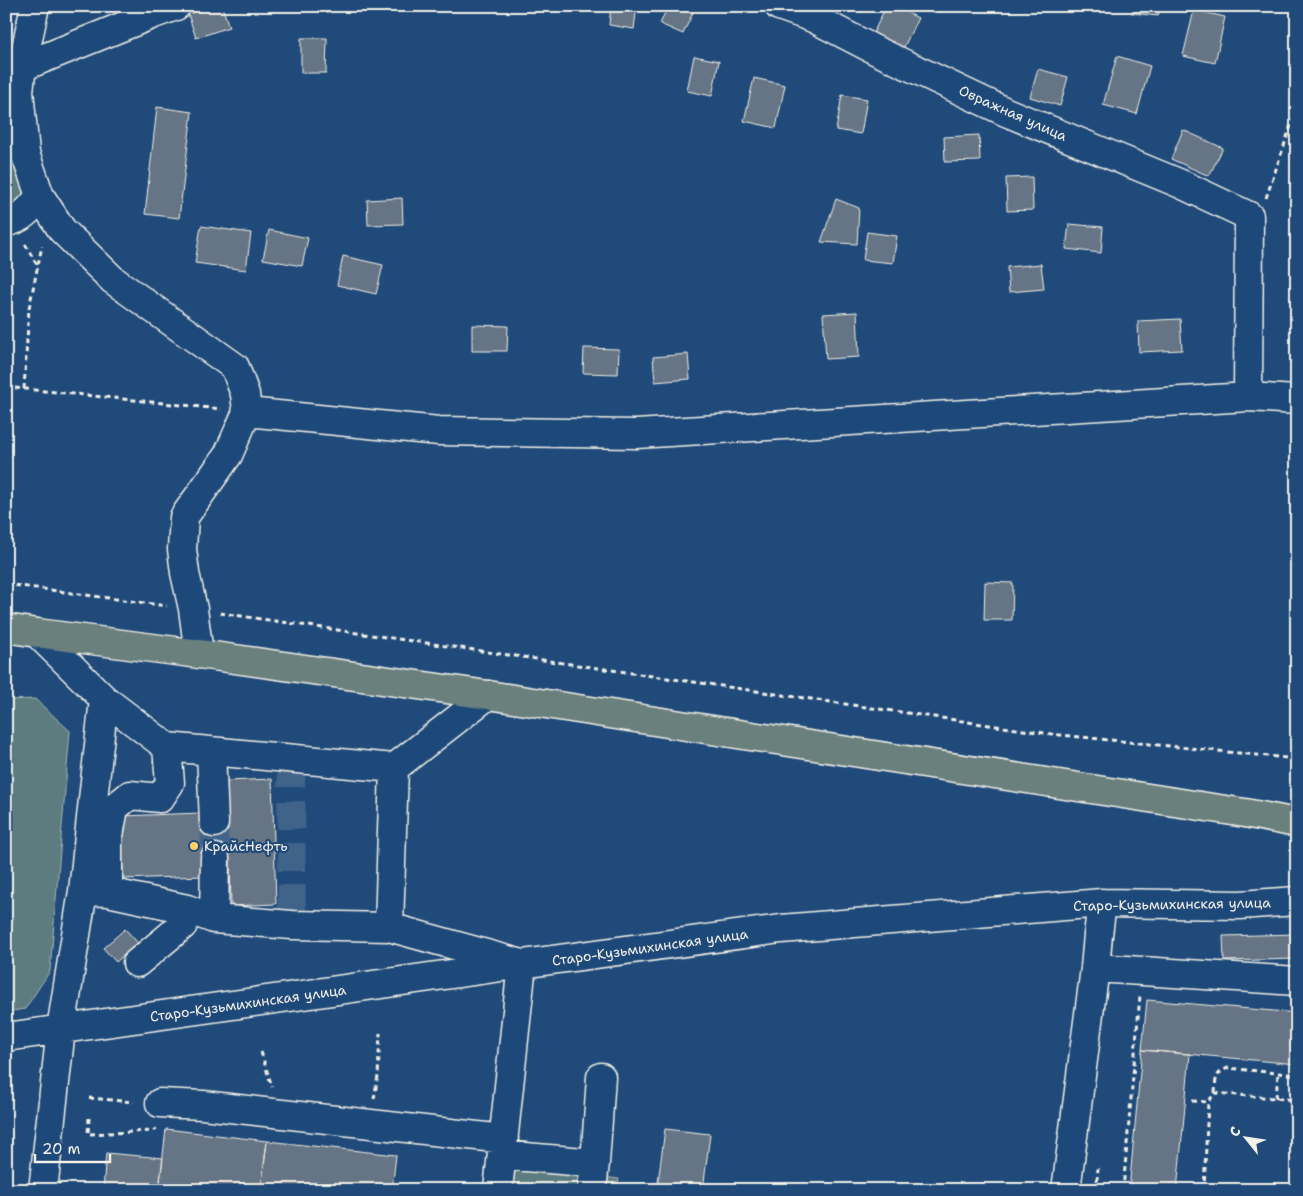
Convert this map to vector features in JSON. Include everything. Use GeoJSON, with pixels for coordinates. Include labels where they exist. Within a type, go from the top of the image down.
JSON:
{"type":"FeatureCollection","features":[{"type":"Feature","properties":{"kind":"main road"},"geometry":{"type":"LineString","coordinates":[[6,628],[37,634],[199,654],[488,695],[1245,813],[1297,823]]}},
{"type":"Feature","properties":{"kind":"street"},"geometry":{"type":"LineString","coordinates":[[35,6],[19,91],[13,109],[24,153],[44,203],[62,230],[113,280],[235,367],[245,394],[247,412],[228,455],[184,517],[182,548],[199,654]]}},
{"type":"Feature","properties":{"kind":"street"},"geometry":{"type":"LineString","coordinates":[[22,67],[176,6]]}},
{"type":"Feature","properties":{"kind":"street","name":"Овражная улица"},"geometry":{"type":"LineString","coordinates":[[779,6],[812,18],[1006,112],[1181,184],[1249,216]]}},
{"type":"Feature","properties":{"kind":"street"},"geometry":{"type":"LineString","coordinates":[[6,222],[15,220],[31,208],[44,203]]}},
{"type":"Feature","properties":{"kind":"street"},"geometry":{"type":"LineString","coordinates":[[1248,397],[1249,216]]}},
{"type":"Feature","properties":{"kind":"street"},"geometry":{"type":"LineString","coordinates":[[247,412],[439,431],[636,434],[1248,397],[1297,400]]}},
{"type":"Feature","properties":{"kind":"street"},"geometry":{"type":"LineString","coordinates":[[37,634],[104,699],[167,747],[394,768],[488,695]]}},
{"type":"Feature","properties":{"kind":"street"},"geometry":{"type":"LineString","coordinates":[[96,891],[104,699]]}},
{"type":"Feature","properties":{"kind":"street"},"geometry":{"type":"LineString","coordinates":[[42,1190],[62,1029],[108,841],[114,808],[130,795],[160,798],[170,783],[167,747]]}},
{"type":"Feature","properties":{"kind":"street"},"geometry":{"type":"LineString","coordinates":[[211,751],[214,823]]}},
{"type":"Feature","properties":{"kind":"street"},"geometry":{"type":"LineString","coordinates":[[389,927],[394,768]]}},
{"type":"Feature","properties":{"kind":"street"},"geometry":{"type":"LineString","coordinates":[[214,919],[215,858]]}},
{"type":"Feature","properties":{"kind":"street"},"geometry":{"type":"LineString","coordinates":[[96,891],[187,909],[214,919],[292,925],[389,927],[522,964],[498,1190]]}},
{"type":"Feature","properties":{"kind":"street","name":"Старо-Кузьмихинская улица"},"geometry":{"type":"LineString","coordinates":[[6,1037],[781,929],[1102,903],[1240,905],[1297,901]]}},
{"type":"Feature","properties":{"kind":"street"},"geometry":{"type":"LineString","coordinates":[[1066,1190],[1102,903]]}},
{"type":"Feature","properties":{"kind":"street"},"geometry":{"type":"LineString","coordinates":[[137,963],[183,925],[187,909]]}},
{"type":"Feature","properties":{"kind":"street"},"geometry":{"type":"LineString","coordinates":[[1095,968],[1297,981]]}},
{"type":"Feature","properties":{"kind":"street"},"geometry":{"type":"LineString","coordinates":[[148,1102],[204,1105],[503,1147],[593,1177],[601,1077]]}},
{"type":"Feature","properties":{"kind":"path"},"geometry":{"type":"LineString","coordinates":[[1249,216],[1261,212],[1297,108]]}},
{"type":"Feature","properties":{"kind":"path"},"geometry":{"type":"LineString","coordinates":[[24,389],[29,308],[44,203]]}},
{"type":"Feature","properties":{"kind":"path"},"geometry":{"type":"LineString","coordinates":[[6,387],[247,412]]}},
{"type":"Feature","properties":{"kind":"path"},"geometry":{"type":"LineString","coordinates":[[6,584],[193,609],[1051,734],[1297,759]]}},
{"type":"Feature","properties":{"kind":"path"},"geometry":{"type":"LineString","coordinates":[[1122,1190],[1140,994]]}},
{"type":"Feature","properties":{"kind":"path"},"geometry":{"type":"LineString","coordinates":[[378,1076],[380,1033]]}},
{"type":"Feature","properties":{"kind":"path"},"geometry":{"type":"LineString","coordinates":[[261,1052],[266,1072]]}},
{"type":"Feature","properties":{"kind":"path"},"geometry":{"type":"LineString","coordinates":[[1183,1188],[1204,1189],[1208,1102],[1216,1093],[1216,1078],[1220,1071],[1228,1068],[1297,1074]]}},
{"type":"Feature","properties":{"kind":"path"},"geometry":{"type":"LineString","coordinates":[[1276,1098],[1278,1073]]}},
{"type":"Feature","properties":{"kind":"path"},"geometry":{"type":"LineString","coordinates":[[1216,1093],[1297,1100]]}},
{"type":"Feature","properties":{"kind":"path"},"geometry":{"type":"LineString","coordinates":[[88,1098],[148,1102]]}},
{"type":"Feature","properties":{"kind":"path"},"geometry":{"type":"LineString","coordinates":[[1192,1101],[1208,1102]]}},
{"type":"Feature","properties":{"kind":"path"},"geometry":{"type":"LineString","coordinates":[[88,1134],[89,1118]]}},
{"type":"Feature","properties":{"kind":"green space"},"geometry":{"type":"Polygon","coordinates":[[[6,143],[33,214],[6,235],[6,143]]]}},
{"type":"Feature","properties":{"kind":"green space"},"geometry":{"type":"Polygon","coordinates":[[[35,699],[70,731],[50,971],[25,1009],[6,1012],[6,700],[35,699]]]}},
{"type":"Feature","properties":{"kind":"green space"},"geometry":{"type":"Polygon","coordinates":[[[513,1165],[619,1179],[617,1190],[511,1190],[513,1165]]]}},
{"type":"Feature","properties":{"kind":"building"},"geometry":{"type":"Polygon","coordinates":[[[210,6],[222,6],[229,27],[196,38],[188,14],[210,6]]]}},
{"type":"Feature","properties":{"kind":"building"},"geometry":{"type":"Polygon","coordinates":[[[359,6],[384,6],[385,10],[359,11],[359,6]]]}},
{"type":"Feature","properties":{"kind":"building"},"geometry":{"type":"Polygon","coordinates":[[[611,6],[637,6],[634,29],[609,25],[611,6]]]}},
{"type":"Feature","properties":{"kind":"building"},"geometry":{"type":"Polygon","coordinates":[[[668,6],[696,6],[683,34],[660,24],[668,6]]]}},
{"type":"Feature","properties":{"kind":"building"},"geometry":{"type":"Polygon","coordinates":[[[886,6],[894,6],[918,18],[902,51],[872,36],[886,6]]]}},
{"type":"Feature","properties":{"kind":"building"},"geometry":{"type":"Polygon","coordinates":[[[1133,6],[1161,6],[1158,16],[1132,13],[1133,6]]]}},
{"type":"Feature","properties":{"kind":"building"},"geometry":{"type":"Polygon","coordinates":[[[1194,10],[1225,17],[1215,63],[1183,56],[1194,10]]]}},
{"type":"Feature","properties":{"kind":"building"},"geometry":{"type":"Polygon","coordinates":[[[301,38],[327,38],[326,73],[301,73],[301,38]]]}},
{"type":"Feature","properties":{"kind":"building"},"geometry":{"type":"Polygon","coordinates":[[[694,56],[719,61],[712,96],[687,91],[694,56]]]}},
{"type":"Feature","properties":{"kind":"building"},"geometry":{"type":"Polygon","coordinates":[[[1117,56],[1150,66],[1137,114],[1103,105],[1117,56]]]}},
{"type":"Feature","properties":{"kind":"building"},"geometry":{"type":"Polygon","coordinates":[[[1038,69],[1068,77],[1060,106],[1030,97],[1038,69]]]}},
{"type":"Feature","properties":{"kind":"building"},"geometry":{"type":"Polygon","coordinates":[[[754,78],[785,85],[776,128],[744,121],[754,78]]]}},
{"type":"Feature","properties":{"kind":"building"},"geometry":{"type":"Polygon","coordinates":[[[842,95],[867,99],[861,134],[836,130],[842,95]]]}},
{"type":"Feature","properties":{"kind":"building"},"geometry":{"type":"Polygon","coordinates":[[[157,107],[192,112],[179,218],[145,214],[157,107]]]}},
{"type":"Feature","properties":{"kind":"building"},"geometry":{"type":"Polygon","coordinates":[[[1183,130],[1223,148],[1209,176],[1171,159],[1183,130]]]}},
{"type":"Feature","properties":{"kind":"building"},"geometry":{"type":"Polygon","coordinates":[[[979,135],[980,161],[945,162],[944,137],[979,135]]]}},
{"type":"Feature","properties":{"kind":"building"},"geometry":{"type":"Polygon","coordinates":[[[1032,177],[1033,210],[1007,211],[1006,178],[1032,177]]]}},
{"type":"Feature","properties":{"kind":"building"},"geometry":{"type":"Polygon","coordinates":[[[402,198],[403,224],[368,225],[367,200],[402,198]]]}},
{"type":"Feature","properties":{"kind":"building"},"geometry":{"type":"Polygon","coordinates":[[[836,199],[859,208],[857,244],[821,242],[836,199]]]}},
{"type":"Feature","properties":{"kind":"building"},"geometry":{"type":"Polygon","coordinates":[[[1069,224],[1103,227],[1101,253],[1066,249],[1069,224]]]}},
{"type":"Feature","properties":{"kind":"building"},"geometry":{"type":"Polygon","coordinates":[[[201,226],[251,233],[246,270],[195,263],[201,226]]]}},
{"type":"Feature","properties":{"kind":"building"},"geometry":{"type":"Polygon","coordinates":[[[269,230],[308,238],[302,266],[263,259],[269,230]]]}},
{"type":"Feature","properties":{"kind":"building"},"geometry":{"type":"Polygon","coordinates":[[[867,232],[897,236],[893,263],[863,260],[867,232]]]}},
{"type":"Feature","properties":{"kind":"building"},"geometry":{"type":"Polygon","coordinates":[[[343,256],[383,265],[376,294],[337,285],[343,256]]]}},
{"type":"Feature","properties":{"kind":"building"},"geometry":{"type":"Polygon","coordinates":[[[1041,264],[1044,289],[1009,292],[1007,267],[1041,264]]]}},
{"type":"Feature","properties":{"kind":"building"},"geometry":{"type":"Polygon","coordinates":[[[857,312],[859,357],[826,359],[823,314],[857,312]]]}},
{"type":"Feature","properties":{"kind":"building"},"geometry":{"type":"Polygon","coordinates":[[[1180,319],[1182,350],[1139,352],[1138,321],[1180,319]]]}},
{"type":"Feature","properties":{"kind":"building"},"geometry":{"type":"Polygon","coordinates":[[[472,325],[508,326],[507,351],[472,351],[472,325]]]}},
{"type":"Feature","properties":{"kind":"building"},"geometry":{"type":"Polygon","coordinates":[[[584,348],[619,349],[618,374],[583,373],[584,348]]]}},
{"type":"Feature","properties":{"kind":"building"},"geometry":{"type":"Polygon","coordinates":[[[688,354],[690,379],[655,382],[653,357],[688,354]]]}},
{"type":"Feature","properties":{"kind":"building"},"geometry":{"type":"Polygon","coordinates":[[[985,582],[1013,583],[1012,620],[984,620],[985,582]]]}},
{"type":"Feature","properties":{"kind":"building"},"geometry":{"type":"Polygon","coordinates":[[[272,779],[276,904],[231,906],[230,858],[202,858],[201,824],[228,823],[227,781],[272,779]]]}},
{"type":"Feature","properties":{"kind":"building"},"geometry":{"type":"Polygon","coordinates":[[[201,813],[203,876],[123,879],[122,816],[201,813]]]}},
{"type":"Feature","properties":{"kind":"building"},"geometry":{"type":"Polygon","coordinates":[[[125,929],[138,943],[116,962],[103,948],[125,929]]]}},
{"type":"Feature","properties":{"kind":"building"},"geometry":{"type":"Polygon","coordinates":[[[1297,934],[1297,959],[1224,961],[1223,936],[1297,934]]]}},
{"type":"Feature","properties":{"kind":"building"},"geometry":{"type":"Polygon","coordinates":[[[1147,1000],[1297,1013],[1297,1064],[1142,1050],[1147,1000]]]}},
{"type":"Feature","properties":{"kind":"building"},"geometry":{"type":"Polygon","coordinates":[[[1142,1050],[1190,1054],[1177,1190],[1129,1190],[1142,1050]]]}},
{"type":"Feature","properties":{"kind":"building"},"geometry":{"type":"Polygon","coordinates":[[[166,1129],[267,1141],[261,1190],[159,1190],[166,1129]]]}},
{"type":"Feature","properties":{"kind":"building"},"geometry":{"type":"Polygon","coordinates":[[[665,1129],[710,1134],[703,1190],[657,1190],[665,1129]]]}},
{"type":"Feature","properties":{"kind":"building"},"geometry":{"type":"Polygon","coordinates":[[[267,1141],[396,1155],[392,1190],[261,1190],[267,1141]]]}},
{"type":"Feature","properties":{"kind":"building"},"geometry":{"type":"Polygon","coordinates":[[[106,1153],[163,1158],[159,1190],[103,1190],[106,1153]]]}},
{"type":"Feature","properties":{"kind":"tunnel"},"geometry":{"type":"LineString","coordinates":[[291,759],[292,925]]}},
{"type":"Feature","properties":{"kind":"tunnel"},"geometry":{"type":"LineString","coordinates":[[214,823],[215,858]]}},
{"type":"Feature","properties":{"kind":"place","name":"КрайсНефть"},"geometry":{"type":"Point","coordinates":[194,846]}}]}
